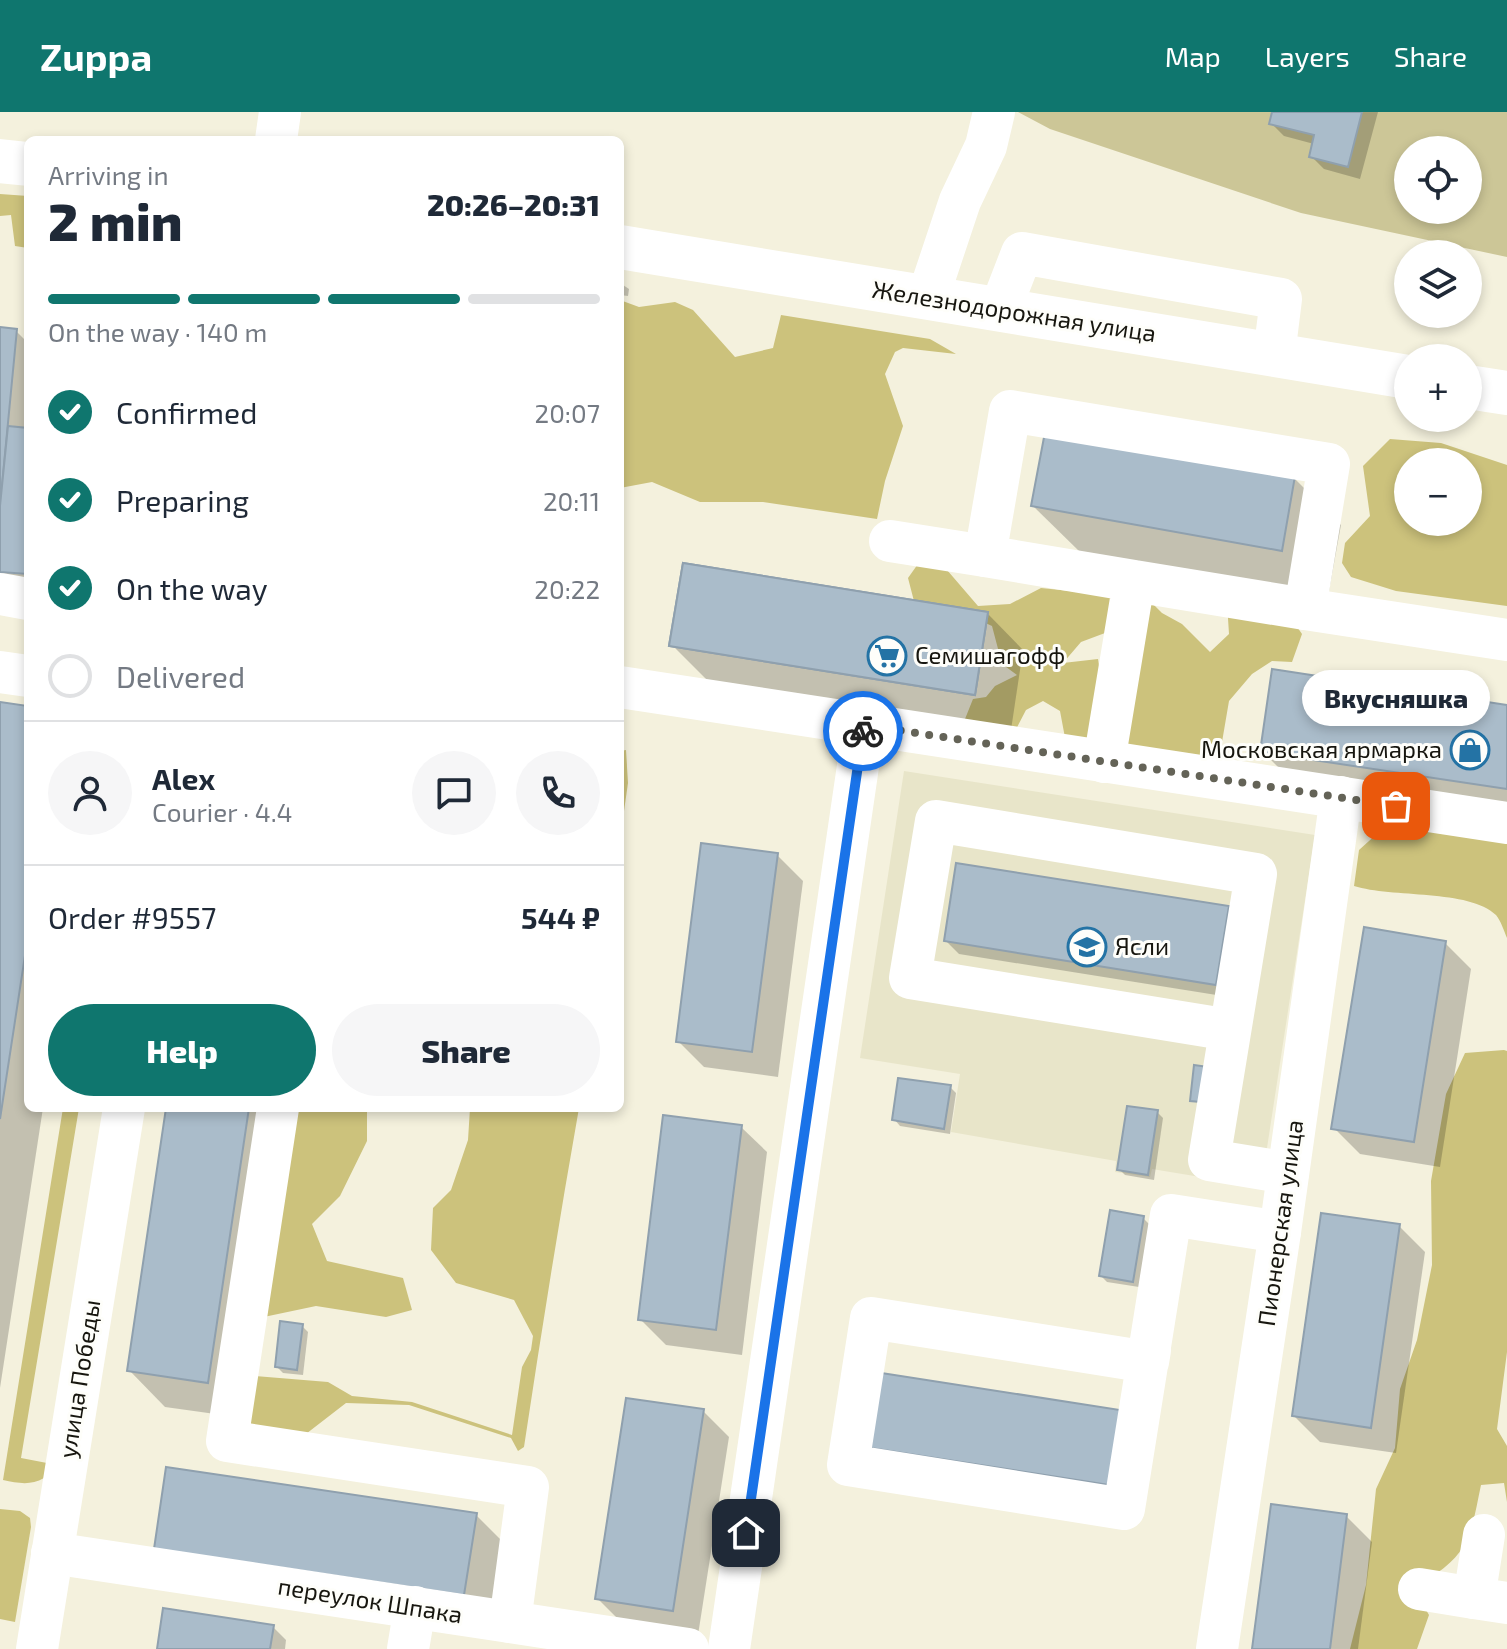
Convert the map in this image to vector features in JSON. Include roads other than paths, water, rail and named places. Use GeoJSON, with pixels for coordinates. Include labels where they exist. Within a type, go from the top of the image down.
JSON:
{"type":"FeatureCollection","features":[{"type":"Feature","properties":{"kind":"main road"},"geometry":{"type":"LineString","coordinates":[[0,161],[24,164]]}},
{"type":"Feature","properties":{"kind":"main road","name":"Железнодорожная улица"},"geometry":{"type":"LineString","coordinates":[[624,248],[1394,375]]}},
{"type":"Feature","properties":{"kind":"main road"},"geometry":{"type":"LineString","coordinates":[[1482,389],[1507,393]]}},
{"type":"Feature","properties":{"kind":"street"},"geometry":{"type":"LineString","coordinates":[[277,136],[280,112]]}},
{"type":"Feature","properties":{"kind":"street"},"geometry":{"type":"LineString","coordinates":[[928,297],[960,201],[986,146],[994,112]]}},
{"type":"Feature","properties":{"kind":"street"},"geometry":{"type":"LineString","coordinates":[[1000,310],[1022,253],[1281,299],[1274,355]]}},
{"type":"Feature","properties":{"kind":"street"},"geometry":{"type":"LineString","coordinates":[[985,556],[1010,411],[1055,418],[1329,464],[1305,609]]}},
{"type":"Feature","properties":{"kind":"street"},"geometry":{"type":"LineString","coordinates":[[890,541],[1507,640]]}},
{"type":"Feature","properties":{"kind":"street"},"geometry":{"type":"LineString","coordinates":[[1104,762],[1134,581]]}},
{"type":"Feature","properties":{"kind":"street"},"geometry":{"type":"LineString","coordinates":[[0,594],[24,598]]}},
{"type":"Feature","properties":{"kind":"street"},"geometry":{"type":"LineString","coordinates":[[0,672],[24,675]]}},
{"type":"Feature","properties":{"kind":"street"},"geometry":{"type":"LineString","coordinates":[[624,688],[1507,823]]}},
{"type":"Feature","properties":{"kind":"street"},"geometry":{"type":"LineString","coordinates":[[729,1649],[864,725]]}},
{"type":"Feature","properties":{"kind":"street","name":"Пионерская улица"},"geometry":{"type":"LineString","coordinates":[[1217,1649],[1341,797]]}},
{"type":"Feature","properties":{"kind":"street"},"geometry":{"type":"LineString","coordinates":[[1230,1030],[910,978],[936,821],[1256,874],[1209,1160],[1288,1173]]}},
{"type":"Feature","properties":{"kind":"street","name":"улица Победы"},"geometry":{"type":"LineString","coordinates":[[37,1649],[123,1112]]}},
{"type":"Feature","properties":{"kind":"street"},"geometry":{"type":"LineString","coordinates":[[277,1112],[227,1441],[528,1487],[510,1622]]}},
{"type":"Feature","properties":{"kind":"street"},"geometry":{"type":"LineString","coordinates":[[1150,1350],[1148,1362],[871,1318],[848,1465],[1124,1509],[1150,1350],[1171,1215],[1280,1232]]}},
{"type":"Feature","properties":{"kind":"street"},"geometry":{"type":"LineString","coordinates":[[1419,1589],[1491,1600],[1484,1535]]}},
{"type":"Feature","properties":{"kind":"street","name":"переулок Шпака"},"geometry":{"type":"LineString","coordinates":[[52,1553],[415,1607],[466,1632],[510,1622],[688,1649]]}},
{"type":"Feature","properties":{"kind":"street"},"geometry":{"type":"LineString","coordinates":[[408,1649],[415,1607]]}},
{"type":"Feature","properties":{"kind":"place","name":"Семишагофф"},"geometry":{"type":"Point","coordinates":[887,656]}},
{"type":"Feature","properties":{"kind":"place","name":"Московская ярмарка"},"geometry":{"type":"Point","coordinates":[1470,750]}},
{"type":"Feature","properties":{"kind":"place","name":"Вкусняшка"},"geometry":{"type":"Point","coordinates":[1396,806]}},
{"type":"Feature","properties":{"kind":"place","name":"Ясли"},"geometry":{"type":"Point","coordinates":[1087,947]}}]}
